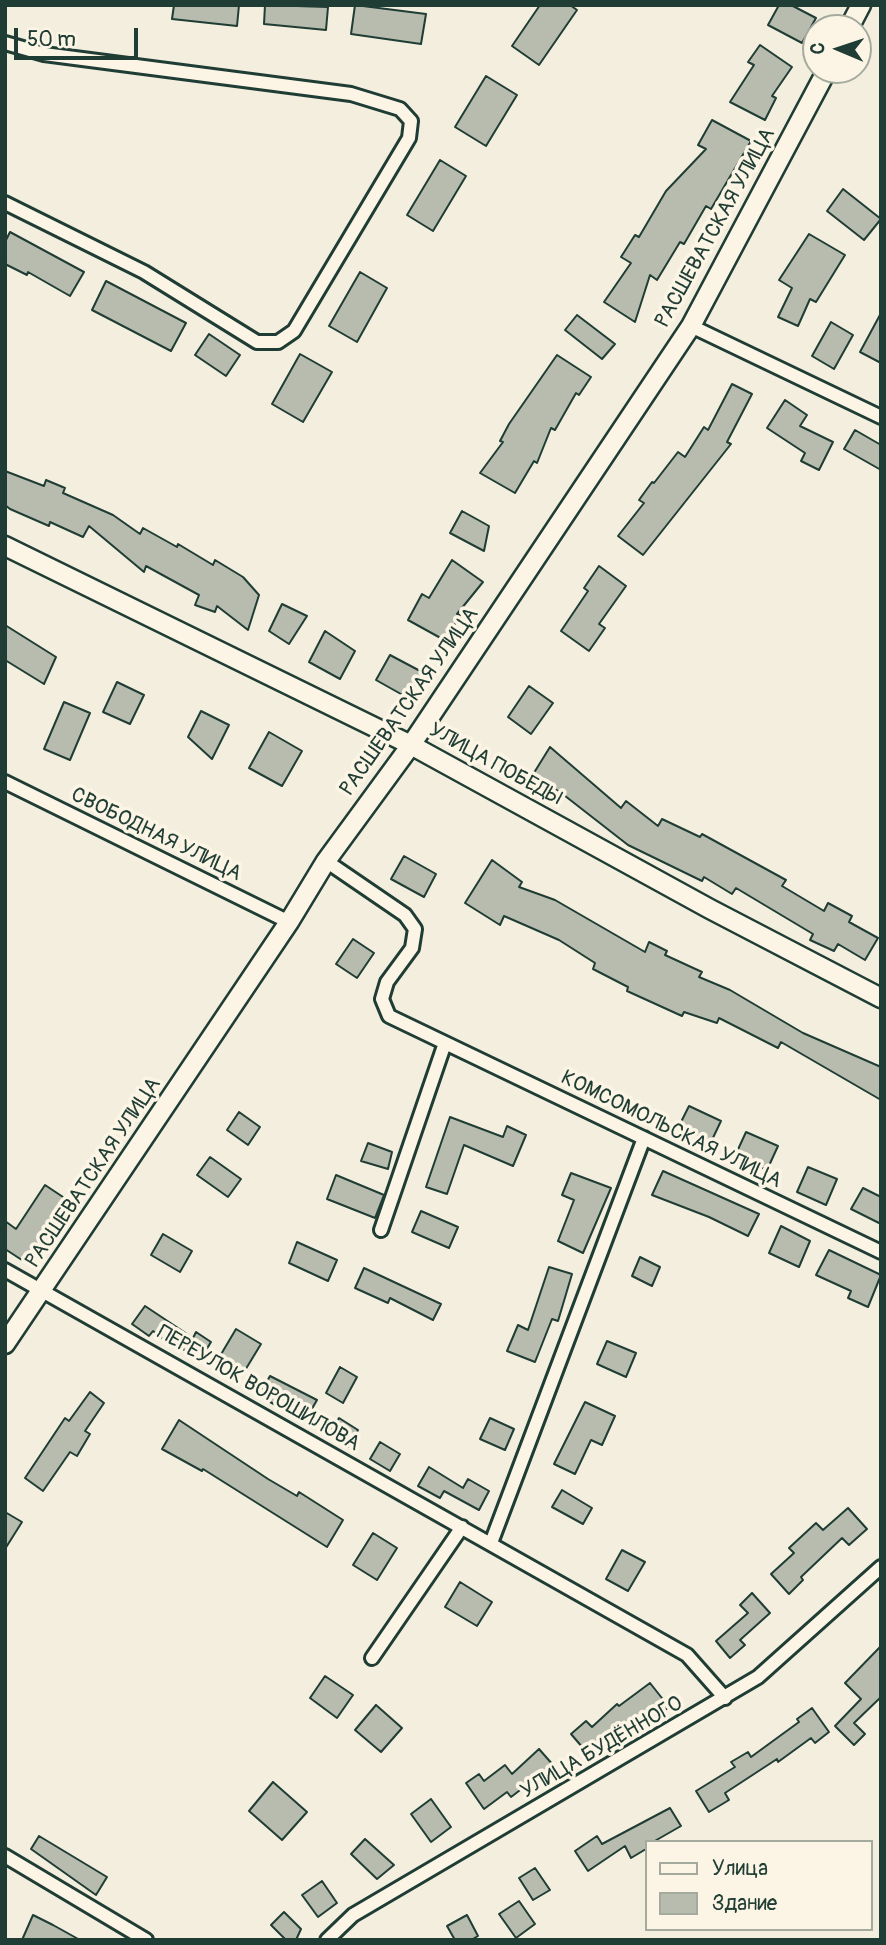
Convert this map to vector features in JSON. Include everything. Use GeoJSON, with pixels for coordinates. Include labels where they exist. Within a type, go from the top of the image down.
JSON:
{"type":"FeatureCollection","features":[{"type":"Feature","properties":{"kind":"street"},"geometry":{"type":"LineString","coordinates":[[5,43],[57,56],[351,94],[400,109],[411,121],[409,138],[294,331],[278,342],[257,341],[144,272],[5,203]]}},
{"type":"Feature","properties":{"kind":"street","name":"РАСШЕВАТСКАЯ УЛИЦА"},"geometry":{"type":"LineString","coordinates":[[5,1345],[289,922],[326,861],[411,745],[691,326],[820,84]]}},
{"type":"Feature","properties":{"kind":"street"},"geometry":{"type":"LineString","coordinates":[[691,326],[881,417]]}},
{"type":"Feature","properties":{"kind":"street","name":"УЛИЦА ПОБЕДЫ"},"geometry":{"type":"LineString","coordinates":[[5,546],[411,745],[710,909],[881,998]]}},
{"type":"Feature","properties":{"kind":"street","name":"СВОБОДНАЯ УЛИЦА"},"geometry":{"type":"LineString","coordinates":[[5,782],[289,922]]}},
{"type":"Feature","properties":{"kind":"street","name":"КОМСОМОЛЬСКАЯ УЛИЦА"},"geometry":{"type":"LineString","coordinates":[[326,861],[405,915],[415,929],[412,948],[387,982],[382,999],[389,1016],[881,1252]]}},
{"type":"Feature","properties":{"kind":"street"},"geometry":{"type":"LineString","coordinates":[[381,1230],[445,1043]]}},
{"type":"Feature","properties":{"kind":"street"},"geometry":{"type":"LineString","coordinates":[[491,1544],[644,1138]]}},
{"type":"Feature","properties":{"kind":"street","name":"ПЕРЕУЛОК ВОРОШИЛОВА"},"geometry":{"type":"LineString","coordinates":[[5,1270],[43,1289],[687,1655],[725,1698]]}},
{"type":"Feature","properties":{"kind":"street"},"geometry":{"type":"LineString","coordinates":[[372,1658],[462,1527]]}},
{"type":"Feature","properties":{"kind":"street","name":"УЛИЦА БУДЁННОГО"},"geometry":{"type":"LineString","coordinates":[[327,1940],[353,1915],[758,1677],[881,1567]]}},
{"type":"Feature","properties":{"kind":"street"},"geometry":{"type":"LineString","coordinates":[[5,1856],[146,1940]]}},
{"type":"Feature","properties":{"kind":"building"},"geometry":{"type":"Polygon","coordinates":[[[174,5],[239,5],[237,26],[172,19],[174,5]]]}},
{"type":"Feature","properties":{"kind":"building"},"geometry":{"type":"Polygon","coordinates":[[[265,5],[328,7],[326,30],[264,24],[265,5]]]}},
{"type":"Feature","properties":{"kind":"building"},"geometry":{"type":"Polygon","coordinates":[[[355,5],[426,14],[421,44],[351,34],[355,5]]]}},
{"type":"Feature","properties":{"kind":"building"},"geometry":{"type":"Polygon","coordinates":[[[540,5],[570,5],[577,10],[539,65],[512,46],[540,5]]]}},
{"type":"Feature","properties":{"kind":"building"},"geometry":{"type":"Polygon","coordinates":[[[779,5],[791,5],[808,14],[802,14],[802,43],[768,25],[779,5]]]}},
{"type":"Feature","properties":{"kind":"building"},"geometry":{"type":"Polygon","coordinates":[[[760,45],[792,67],[772,96],[776,98],[765,120],[730,102],[754,65],[748,62],[760,45]]]}},
{"type":"Feature","properties":{"kind":"building"},"geometry":{"type":"Polygon","coordinates":[[[486,76],[517,95],[486,146],[455,127],[486,76]]]}},
{"type":"Feature","properties":{"kind":"building"},"geometry":{"type":"Polygon","coordinates":[[[712,120],[751,141],[711,209],[706,206],[684,244],[680,242],[657,280],[650,275],[635,322],[604,302],[631,263],[621,257],[635,235],[639,237],[666,191],[706,149],[698,145],[712,120]]]}},
{"type":"Feature","properties":{"kind":"building"},"geometry":{"type":"Polygon","coordinates":[[[440,160],[466,176],[433,231],[407,215],[440,160]]]}},
{"type":"Feature","properties":{"kind":"building"},"geometry":{"type":"Polygon","coordinates":[[[843,189],[881,219],[864,240],[827,211],[843,189]]]}},
{"type":"Feature","properties":{"kind":"building"},"geometry":{"type":"Polygon","coordinates":[[[10,232],[84,272],[70,296],[28,272],[27,275],[5,264],[5,242],[10,232]]]}},
{"type":"Feature","properties":{"kind":"building"},"geometry":{"type":"Polygon","coordinates":[[[809,234],[845,255],[816,302],[810,299],[798,326],[778,317],[792,288],[779,280],[809,234]]]}},
{"type":"Feature","properties":{"kind":"building"},"geometry":{"type":"Polygon","coordinates":[[[360,272],[387,288],[357,342],[329,326],[360,272]]]}},
{"type":"Feature","properties":{"kind":"building"},"geometry":{"type":"Polygon","coordinates":[[[106,281],[186,323],[171,351],[92,310],[106,281]]]}},
{"type":"Feature","properties":{"kind":"building"},"geometry":{"type":"Polygon","coordinates":[[[881,313],[881,363],[860,352],[881,313]]]}},
{"type":"Feature","properties":{"kind":"building"},"geometry":{"type":"Polygon","coordinates":[[[577,315],[615,344],[602,359],[565,330],[577,315]]]}},
{"type":"Feature","properties":{"kind":"building"},"geometry":{"type":"Polygon","coordinates":[[[831,322],[853,335],[834,369],[812,356],[831,322]]]}},
{"type":"Feature","properties":{"kind":"building"},"geometry":{"type":"Polygon","coordinates":[[[209,334],[240,355],[226,376],[195,355],[209,334]]]}},
{"type":"Feature","properties":{"kind":"building"},"geometry":{"type":"Polygon","coordinates":[[[300,354],[332,372],[303,422],[272,404],[300,354]]]}},
{"type":"Feature","properties":{"kind":"building"},"geometry":{"type":"Polygon","coordinates":[[[557,355],[591,377],[579,395],[576,393],[555,430],[551,428],[537,463],[534,461],[515,493],[480,473],[503,442],[500,441],[509,424],[557,355]]]}},
{"type":"Feature","properties":{"kind":"building"},"geometry":{"type":"Polygon","coordinates":[[[732,384],[752,394],[727,442],[731,444],[643,555],[618,536],[644,503],[639,500],[652,482],[654,483],[678,452],[685,457],[704,427],[708,430],[732,384]]]}},
{"type":"Feature","properties":{"kind":"building"},"geometry":{"type":"Polygon","coordinates":[[[785,400],[807,415],[800,426],[833,442],[819,470],[801,461],[805,453],[767,428],[785,400]]]}},
{"type":"Feature","properties":{"kind":"building"},"geometry":{"type":"Polygon","coordinates":[[[855,430],[881,445],[881,470],[844,449],[855,430]]]}},
{"type":"Feature","properties":{"kind":"building"},"geometry":{"type":"Polygon","coordinates":[[[5,471],[44,486],[46,480],[65,488],[63,493],[113,515],[140,534],[143,528],[177,547],[178,544],[213,565],[215,560],[243,577],[259,595],[248,630],[217,606],[215,612],[195,605],[199,595],[146,566],[144,572],[89,526],[83,537],[50,522],[49,526],[10,509],[5,505],[5,471]]]}},
{"type":"Feature","properties":{"kind":"building"},"geometry":{"type":"Polygon","coordinates":[[[462,511],[489,526],[484,551],[450,533],[462,511]]]}},
{"type":"Feature","properties":{"kind":"building"},"geometry":{"type":"Polygon","coordinates":[[[452,560],[483,582],[457,614],[460,615],[446,641],[408,620],[422,594],[429,598],[452,560]]]}},
{"type":"Feature","properties":{"kind":"building"},"geometry":{"type":"Polygon","coordinates":[[[599,566],[626,586],[599,624],[605,628],[589,651],[561,631],[588,591],[584,588],[599,566]]]}},
{"type":"Feature","properties":{"kind":"building"},"geometry":{"type":"Polygon","coordinates":[[[282,604],[307,616],[289,644],[269,631],[282,604]]]}},
{"type":"Feature","properties":{"kind":"building"},"geometry":{"type":"Polygon","coordinates":[[[5,625],[56,657],[44,684],[5,660],[5,625]]]}},
{"type":"Feature","properties":{"kind":"building"},"geometry":{"type":"Polygon","coordinates":[[[325,631],[355,651],[340,679],[309,662],[325,631]]]}},
{"type":"Feature","properties":{"kind":"building"},"geometry":{"type":"Polygon","coordinates":[[[390,655],[422,672],[408,698],[376,680],[390,655]]]}},
{"type":"Feature","properties":{"kind":"building"},"geometry":{"type":"Polygon","coordinates":[[[117,682],[144,695],[130,724],[103,712],[117,682]]]}},
{"type":"Feature","properties":{"kind":"building"},"geometry":{"type":"Polygon","coordinates":[[[529,686],[553,703],[531,734],[508,717],[529,686]]]}},
{"type":"Feature","properties":{"kind":"building"},"geometry":{"type":"Polygon","coordinates":[[[64,702],[90,713],[70,760],[44,749],[64,702]]]}},
{"type":"Feature","properties":{"kind":"building"},"geometry":{"type":"Polygon","coordinates":[[[201,711],[229,725],[212,759],[188,737],[201,711]]]}},
{"type":"Feature","properties":{"kind":"building"},"geometry":{"type":"Polygon","coordinates":[[[269,732],[302,751],[282,786],[249,768],[269,732]]]}},
{"type":"Feature","properties":{"kind":"building"},"geometry":{"type":"Polygon","coordinates":[[[550,747],[621,808],[626,801],[658,826],[662,819],[700,837],[702,834],[786,880],[782,886],[824,911],[828,903],[852,916],[849,922],[878,938],[865,960],[838,944],[834,951],[810,940],[813,934],[736,888],[732,894],[704,877],[702,881],[628,845],[560,792],[532,776],[550,747]]]}},
{"type":"Feature","properties":{"kind":"building"},"geometry":{"type":"Polygon","coordinates":[[[404,856],[436,874],[424,897],[391,879],[404,856]]]}},
{"type":"Feature","properties":{"kind":"building"},"geometry":{"type":"Polygon","coordinates":[[[492,860],[522,882],[519,887],[555,900],[645,952],[649,942],[667,951],[665,955],[702,972],[699,977],[730,990],[803,1033],[881,1067],[881,1100],[781,1042],[778,1048],[719,1018],[717,1023],[684,1012],[682,1016],[627,991],[628,987],[593,969],[595,963],[559,940],[504,916],[500,925],[465,903],[492,860]]]}},
{"type":"Feature","properties":{"kind":"building"},"geometry":{"type":"Polygon","coordinates":[[[353,939],[374,953],[357,978],[336,964],[353,939]]]}},
{"type":"Feature","properties":{"kind":"building"},"geometry":{"type":"Polygon","coordinates":[[[689,1106],[721,1121],[711,1142],[679,1126],[689,1106]]]}},
{"type":"Feature","properties":{"kind":"building"},"geometry":{"type":"Polygon","coordinates":[[[239,1112],[260,1127],[248,1145],[227,1130],[239,1112]]]}},
{"type":"Feature","properties":{"kind":"building"},"geometry":{"type":"Polygon","coordinates":[[[450,1117],[503,1137],[507,1126],[526,1135],[513,1166],[464,1145],[447,1194],[426,1187],[450,1117]]]}},
{"type":"Feature","properties":{"kind":"building"},"geometry":{"type":"Polygon","coordinates":[[[746,1132],[778,1146],[767,1170],[735,1156],[746,1132]]]}},
{"type":"Feature","properties":{"kind":"building"},"geometry":{"type":"Polygon","coordinates":[[[368,1143],[392,1152],[388,1169],[361,1161],[368,1143]]]}},
{"type":"Feature","properties":{"kind":"building"},"geometry":{"type":"Polygon","coordinates":[[[210,1157],[241,1179],[228,1197],[197,1175],[210,1157]]]}},
{"type":"Feature","properties":{"kind":"building"},"geometry":{"type":"Polygon","coordinates":[[[808,1167],[837,1179],[826,1205],[797,1192],[808,1167]]]}},
{"type":"Feature","properties":{"kind":"building"},"geometry":{"type":"Polygon","coordinates":[[[663,1171],[759,1214],[748,1236],[709,1217],[652,1195],[663,1171]]]}},
{"type":"Feature","properties":{"kind":"building"},"geometry":{"type":"Polygon","coordinates":[[[571,1173],[611,1188],[583,1253],[558,1241],[574,1200],[562,1195],[571,1173]]]}},
{"type":"Feature","properties":{"kind":"building"},"geometry":{"type":"Polygon","coordinates":[[[336,1175],[384,1195],[375,1218],[327,1199],[336,1175]]]}},
{"type":"Feature","properties":{"kind":"building"},"geometry":{"type":"Polygon","coordinates":[[[45,1185],[72,1203],[28,1264],[5,1249],[5,1221],[16,1229],[45,1185]]]}},
{"type":"Feature","properties":{"kind":"building"},"geometry":{"type":"Polygon","coordinates":[[[863,1188],[881,1197],[881,1224],[851,1209],[863,1188]]]}},
{"type":"Feature","properties":{"kind":"building"},"geometry":{"type":"Polygon","coordinates":[[[421,1211],[458,1227],[449,1248],[412,1232],[421,1211]]]}},
{"type":"Feature","properties":{"kind":"building"},"geometry":{"type":"Polygon","coordinates":[[[781,1226],[810,1241],[799,1267],[769,1253],[781,1226]]]}},
{"type":"Feature","properties":{"kind":"building"},"geometry":{"type":"Polygon","coordinates":[[[163,1234],[192,1251],[180,1272],[151,1255],[163,1234]]]}},
{"type":"Feature","properties":{"kind":"building"},"geometry":{"type":"Polygon","coordinates":[[[297,1242],[337,1260],[328,1281],[289,1263],[297,1242]]]}},
{"type":"Feature","properties":{"kind":"building"},"geometry":{"type":"Polygon","coordinates":[[[829,1250],[881,1275],[868,1307],[848,1298],[851,1291],[816,1275],[829,1250]]]}},
{"type":"Feature","properties":{"kind":"building"},"geometry":{"type":"Polygon","coordinates":[[[640,1257],[660,1267],[652,1286],[632,1276],[640,1257]]]}},
{"type":"Feature","properties":{"kind":"building"},"geometry":{"type":"Polygon","coordinates":[[[549,1267],[572,1274],[558,1321],[552,1319],[535,1362],[507,1351],[518,1325],[528,1330],[549,1267]]]}},
{"type":"Feature","properties":{"kind":"building"},"geometry":{"type":"Polygon","coordinates":[[[364,1268],[441,1304],[433,1320],[390,1298],[388,1303],[355,1288],[364,1268]]]}},
{"type":"Feature","properties":{"kind":"building"},"geometry":{"type":"Polygon","coordinates":[[[145,1306],[193,1338],[196,1332],[211,1342],[200,1360],[175,1344],[173,1347],[153,1331],[149,1336],[132,1324],[145,1306]]]}},
{"type":"Feature","properties":{"kind":"building"},"geometry":{"type":"Polygon","coordinates":[[[236,1329],[261,1344],[244,1372],[220,1356],[236,1329]]]}},
{"type":"Feature","properties":{"kind":"building"},"geometry":{"type":"Polygon","coordinates":[[[607,1341],[636,1353],[626,1377],[597,1364],[607,1341]]]}},
{"type":"Feature","properties":{"kind":"building"},"geometry":{"type":"Polygon","coordinates":[[[340,1367],[357,1377],[343,1403],[326,1393],[340,1367]]]}},
{"type":"Feature","properties":{"kind":"building"},"geometry":{"type":"Polygon","coordinates":[[[270,1376],[317,1400],[305,1421],[259,1396],[270,1376]]]}},
{"type":"Feature","properties":{"kind":"building"},"geometry":{"type":"Polygon","coordinates":[[[90,1392],[104,1403],[85,1431],[90,1434],[77,1456],[70,1452],[43,1491],[25,1478],[65,1418],[69,1421],[90,1392]]]}},
{"type":"Feature","properties":{"kind":"building"},"geometry":{"type":"Polygon","coordinates":[[[585,1402],[615,1416],[602,1445],[591,1440],[575,1474],[554,1464],[585,1402]]]}},
{"type":"Feature","properties":{"kind":"building"},"geometry":{"type":"Polygon","coordinates":[[[339,1418],[358,1430],[348,1447],[328,1435],[339,1418]]]}},
{"type":"Feature","properties":{"kind":"building"},"geometry":{"type":"Polygon","coordinates":[[[490,1418],[514,1429],[505,1450],[480,1439],[490,1418]]]}},
{"type":"Feature","properties":{"kind":"building"},"geometry":{"type":"Polygon","coordinates":[[[179,1420],[268,1479],[297,1496],[299,1492],[343,1520],[327,1547],[203,1469],[202,1471],[162,1449],[179,1420]]]}},
{"type":"Feature","properties":{"kind":"building"},"geometry":{"type":"Polygon","coordinates":[[[380,1442],[400,1454],[390,1471],[370,1459],[380,1442]]]}},
{"type":"Feature","properties":{"kind":"building"},"geometry":{"type":"Polygon","coordinates":[[[429,1467],[463,1488],[468,1479],[489,1491],[479,1510],[444,1491],[440,1498],[418,1486],[429,1467]]]}},
{"type":"Feature","properties":{"kind":"building"},"geometry":{"type":"Polygon","coordinates":[[[562,1490],[592,1508],[583,1524],[552,1507],[562,1490]]]}},
{"type":"Feature","properties":{"kind":"building"},"geometry":{"type":"Polygon","coordinates":[[[848,1508],[867,1529],[849,1545],[842,1538],[801,1577],[803,1580],[789,1594],[771,1574],[794,1553],[789,1548],[816,1523],[823,1530],[848,1508]]]}},
{"type":"Feature","properties":{"kind":"building"},"geometry":{"type":"Polygon","coordinates":[[[5,1512],[22,1522],[5,1549],[5,1512]]]}},
{"type":"Feature","properties":{"kind":"building"},"geometry":{"type":"Polygon","coordinates":[[[373,1533],[397,1548],[377,1580],[353,1565],[373,1533]]]}},
{"type":"Feature","properties":{"kind":"building"},"geometry":{"type":"Polygon","coordinates":[[[622,1550],[645,1562],[628,1591],[606,1579],[622,1550]]]}},
{"type":"Feature","properties":{"kind":"building"},"geometry":{"type":"Polygon","coordinates":[[[460,1582],[492,1602],[477,1626],[445,1607],[460,1582]]]}},
{"type":"Feature","properties":{"kind":"building"},"geometry":{"type":"Polygon","coordinates":[[[752,1593],[770,1613],[740,1640],[745,1645],[730,1658],[716,1641],[748,1613],[740,1605],[752,1593]]]}},
{"type":"Feature","properties":{"kind":"building"},"geometry":{"type":"Polygon","coordinates":[[[881,1646],[881,1697],[854,1723],[865,1734],[854,1745],[835,1726],[861,1699],[845,1683],[881,1646]]]}},
{"type":"Feature","properties":{"kind":"building"},"geometry":{"type":"Polygon","coordinates":[[[325,1676],[353,1695],[337,1718],[310,1698],[325,1676]]]}},
{"type":"Feature","properties":{"kind":"building"},"geometry":{"type":"Polygon","coordinates":[[[650,1683],[669,1707],[649,1723],[644,1716],[620,1738],[614,1731],[589,1755],[571,1734],[586,1721],[592,1727],[617,1704],[619,1706],[650,1683]]]}},
{"type":"Feature","properties":{"kind":"building"},"geometry":{"type":"Polygon","coordinates":[[[376,1705],[402,1728],[381,1752],[355,1730],[376,1705]]]}},
{"type":"Feature","properties":{"kind":"building"},"geometry":{"type":"Polygon","coordinates":[[[812,1708],[829,1732],[815,1743],[811,1738],[778,1762],[777,1759],[725,1793],[729,1800],[709,1812],[696,1791],[735,1767],[731,1762],[748,1752],[751,1757],[799,1722],[797,1719],[812,1708]]]}},
{"type":"Feature","properties":{"kind":"building"},"geometry":{"type":"Polygon","coordinates":[[[539,1749],[561,1774],[542,1784],[536,1778],[511,1797],[507,1792],[484,1809],[466,1783],[479,1774],[484,1781],[505,1765],[512,1774],[539,1749]]]}},
{"type":"Feature","properties":{"kind":"building"},"geometry":{"type":"Polygon","coordinates":[[[273,1782],[307,1812],[282,1840],[249,1811],[273,1782]]]}},
{"type":"Feature","properties":{"kind":"building"},"geometry":{"type":"Polygon","coordinates":[[[431,1799],[451,1827],[431,1842],[411,1814],[431,1799]]]}},
{"type":"Feature","properties":{"kind":"building"},"geometry":{"type":"Polygon","coordinates":[[[670,1808],[681,1826],[656,1840],[644,1840],[644,1850],[631,1858],[625,1846],[588,1871],[575,1851],[597,1836],[602,1844],[670,1808]]]}},
{"type":"Feature","properties":{"kind":"building"},"geometry":{"type":"Polygon","coordinates":[[[39,1836],[107,1877],[96,1895],[31,1849],[39,1836]]]}},
{"type":"Feature","properties":{"kind":"building"},"geometry":{"type":"Polygon","coordinates":[[[365,1839],[394,1865],[377,1879],[351,1854],[365,1839]]]}},
{"type":"Feature","properties":{"kind":"building"},"geometry":{"type":"Polygon","coordinates":[[[535,1868],[550,1890],[533,1900],[519,1878],[535,1868]]]}},
{"type":"Feature","properties":{"kind":"building"},"geometry":{"type":"Polygon","coordinates":[[[322,1881],[337,1903],[318,1917],[302,1895],[322,1881]]]}},
{"type":"Feature","properties":{"kind":"building"},"geometry":{"type":"Polygon","coordinates":[[[519,1901],[535,1924],[516,1938],[499,1914],[519,1901]]]}},
{"type":"Feature","properties":{"kind":"building"},"geometry":{"type":"Polygon","coordinates":[[[284,1912],[301,1929],[296,1940],[286,1940],[271,1925],[284,1912]]]}},
{"type":"Feature","properties":{"kind":"building"},"geometry":{"type":"Polygon","coordinates":[[[33,1915],[53,1925],[80,1940],[22,1940],[33,1915]]]}},
{"type":"Feature","properties":{"kind":"building"},"geometry":{"type":"Polygon","coordinates":[[[467,1915],[478,1936],[471,1940],[455,1940],[447,1926],[467,1915]]]}}]}
